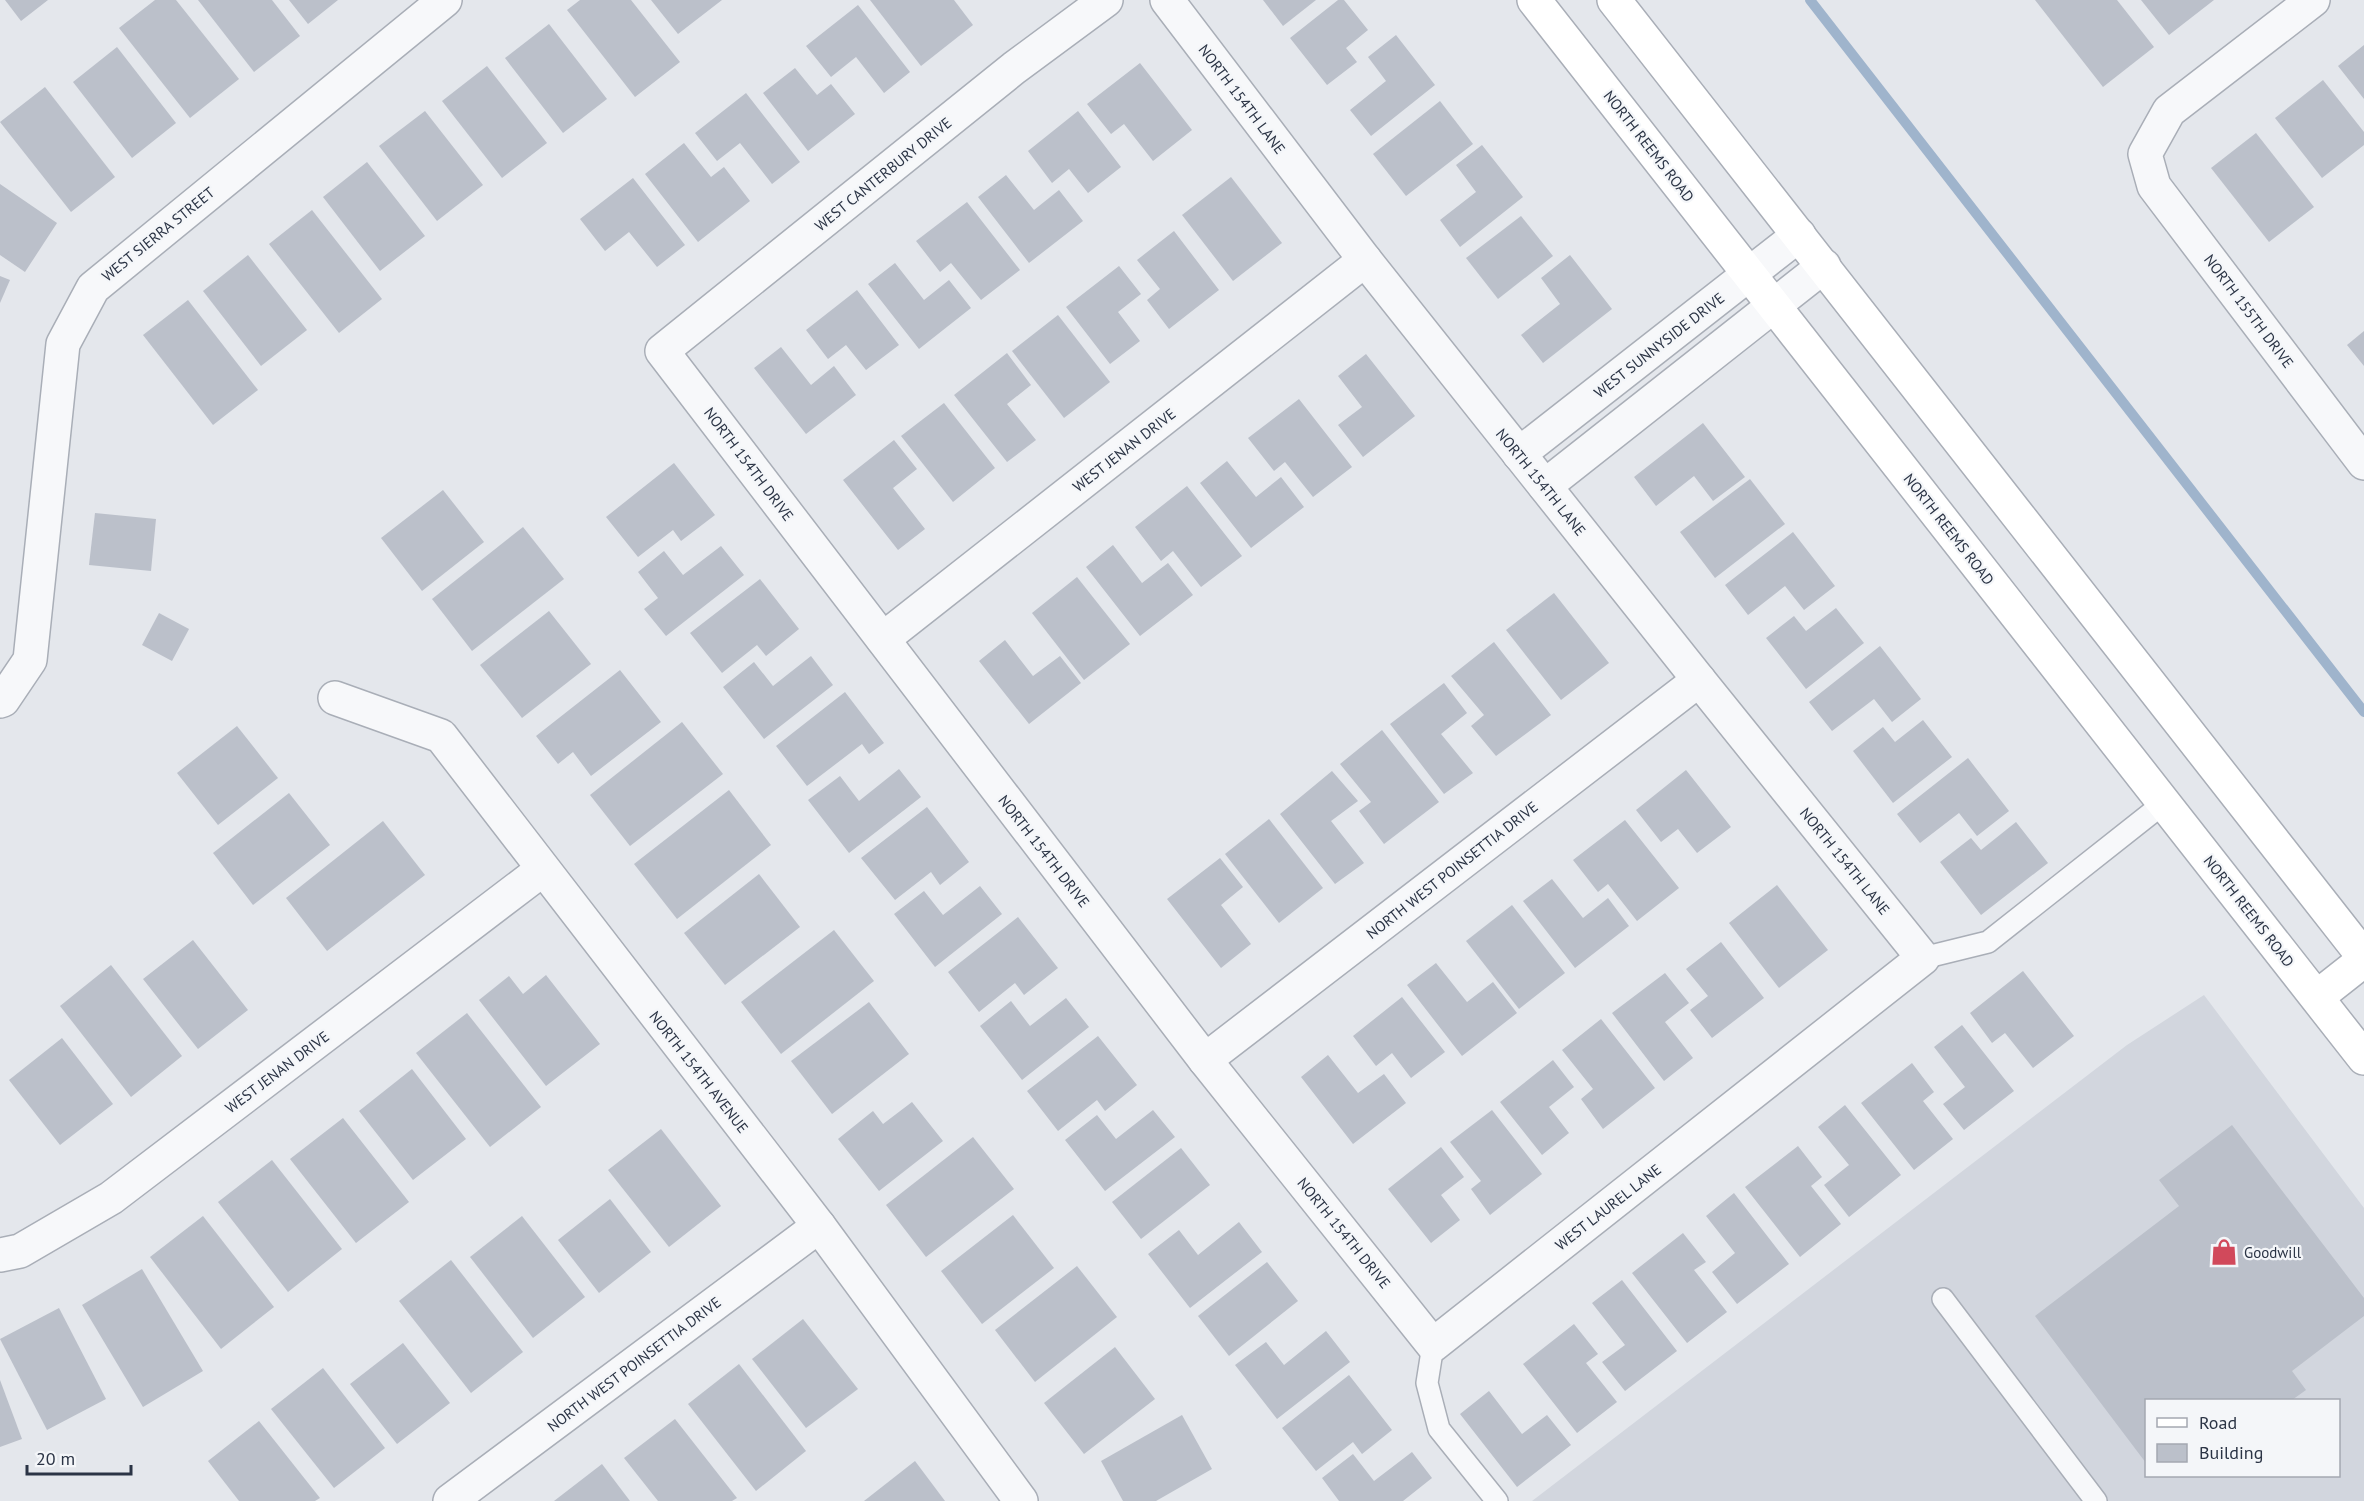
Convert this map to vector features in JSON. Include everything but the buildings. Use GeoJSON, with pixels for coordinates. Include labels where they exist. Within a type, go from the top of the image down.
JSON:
{"type":"FeatureCollection","features":[{"type":"Feature","properties":{"kind":"main road","name":"NORTH REEMS ROAD"},"geometry":{"type":"LineString","coordinates":[[1534,0],[2364,1058]]}},
{"type":"Feature","properties":{"kind":"main road"},"geometry":{"type":"LineString","coordinates":[[1614,0],[2364,958],[2317,997]]}},
{"type":"Feature","properties":{"kind":"street","name":"WEST SIERRA STREET"},"geometry":{"type":"LineString","coordinates":[[2,700],[30,660],[63,344],[93,288],[445,0]]}},
{"type":"Feature","properties":{"kind":"street","name":"WEST CANTERBURY DRIVE"},"geometry":{"type":"LineString","coordinates":[[662,351],[1005,76],[1106,0]]}},
{"type":"Feature","properties":{"kind":"street","name":"NORTH 154TH LANE"},"geometry":{"type":"LineString","coordinates":[[1167,0],[1365,260],[1923,958]]}},
{"type":"Feature","properties":{"kind":"street","name":"NORTH 155TH DRIVE"},"geometry":{"type":"LineString","coordinates":[[2313,0],[2169,111],[2145,154],[2154,186],[2364,463]]}},
{"type":"Feature","properties":{"kind":"street","name":"WEST SUNNYSIDE DRIVE"},"geometry":{"type":"LineString","coordinates":[[1519,454],[1800,235]]}},
{"type":"Feature","properties":{"kind":"street","name":"WEST JENAN DRIVE"},"geometry":{"type":"LineString","coordinates":[[883,639],[1365,260]]}},
{"type":"Feature","properties":{"kind":"street"},"geometry":{"type":"LineString","coordinates":[[1545,486],[1824,266]]}},
{"type":"Feature","properties":{"kind":"street","name":"NORTH 154TH DRIVE"},"geometry":{"type":"LineString","coordinates":[[662,351],[1205,1060],[1433,1345]]}},
{"type":"Feature","properties":{"kind":"street","name":"NORTH WEST POINSETTIA DRIVE"},"geometry":{"type":"LineString","coordinates":[[1205,1060],[1699,680]]}},
{"type":"Feature","properties":{"kind":"street","name":"NORTH 154TH AVENUE"},"geometry":{"type":"LineString","coordinates":[[335,698],[441,736],[542,870],[819,1226],[1021,1501]]}},
{"type":"Feature","properties":{"kind":"street","name":"WEST JENAN DRIVE"},"geometry":{"type":"LineString","coordinates":[[0,1255],[20,1251],[111,1198],[542,870]]}},
{"type":"Feature","properties":{"kind":"street","name":"WEST LAUREL LANE"},"geometry":{"type":"LineString","coordinates":[[1433,1345],[1923,958]]}},
{"type":"Feature","properties":{"kind":"street","name":"NORTH WEST POINSETTIA DRIVE"},"geometry":{"type":"LineString","coordinates":[[450,1501],[819,1226]]}},
{"type":"Feature","properties":{"kind":"lane"},"geometry":{"type":"LineString","coordinates":[[1923,958],[1988,942],[2164,803]]}},
{"type":"Feature","properties":{"kind":"lane"},"geometry":{"type":"LineString","coordinates":[[1942,1299],[2096,1501]]}},
{"type":"Feature","properties":{"kind":"lane"},"geometry":{"type":"LineString","coordinates":[[1433,1345],[1427,1383],[1439,1429],[1497,1501]]}},
{"type":"Feature","properties":{"kind":"shaded area"},"geometry":{"type":"Polygon","coordinates":[[[2204,995],[2364,1208],[2364,1501],[1532,1501],[2127,1045],[2204,995]]]}},
{"type":"Feature","properties":{"kind":"waterway"},"geometry":{"type":"LineString","coordinates":[[1810,0],[2364,712]]}},
{"type":"Feature","properties":{"kind":"place","name":"Goodwill"},"geometry":{"type":"Point","coordinates":[2224,1252]}}]}
